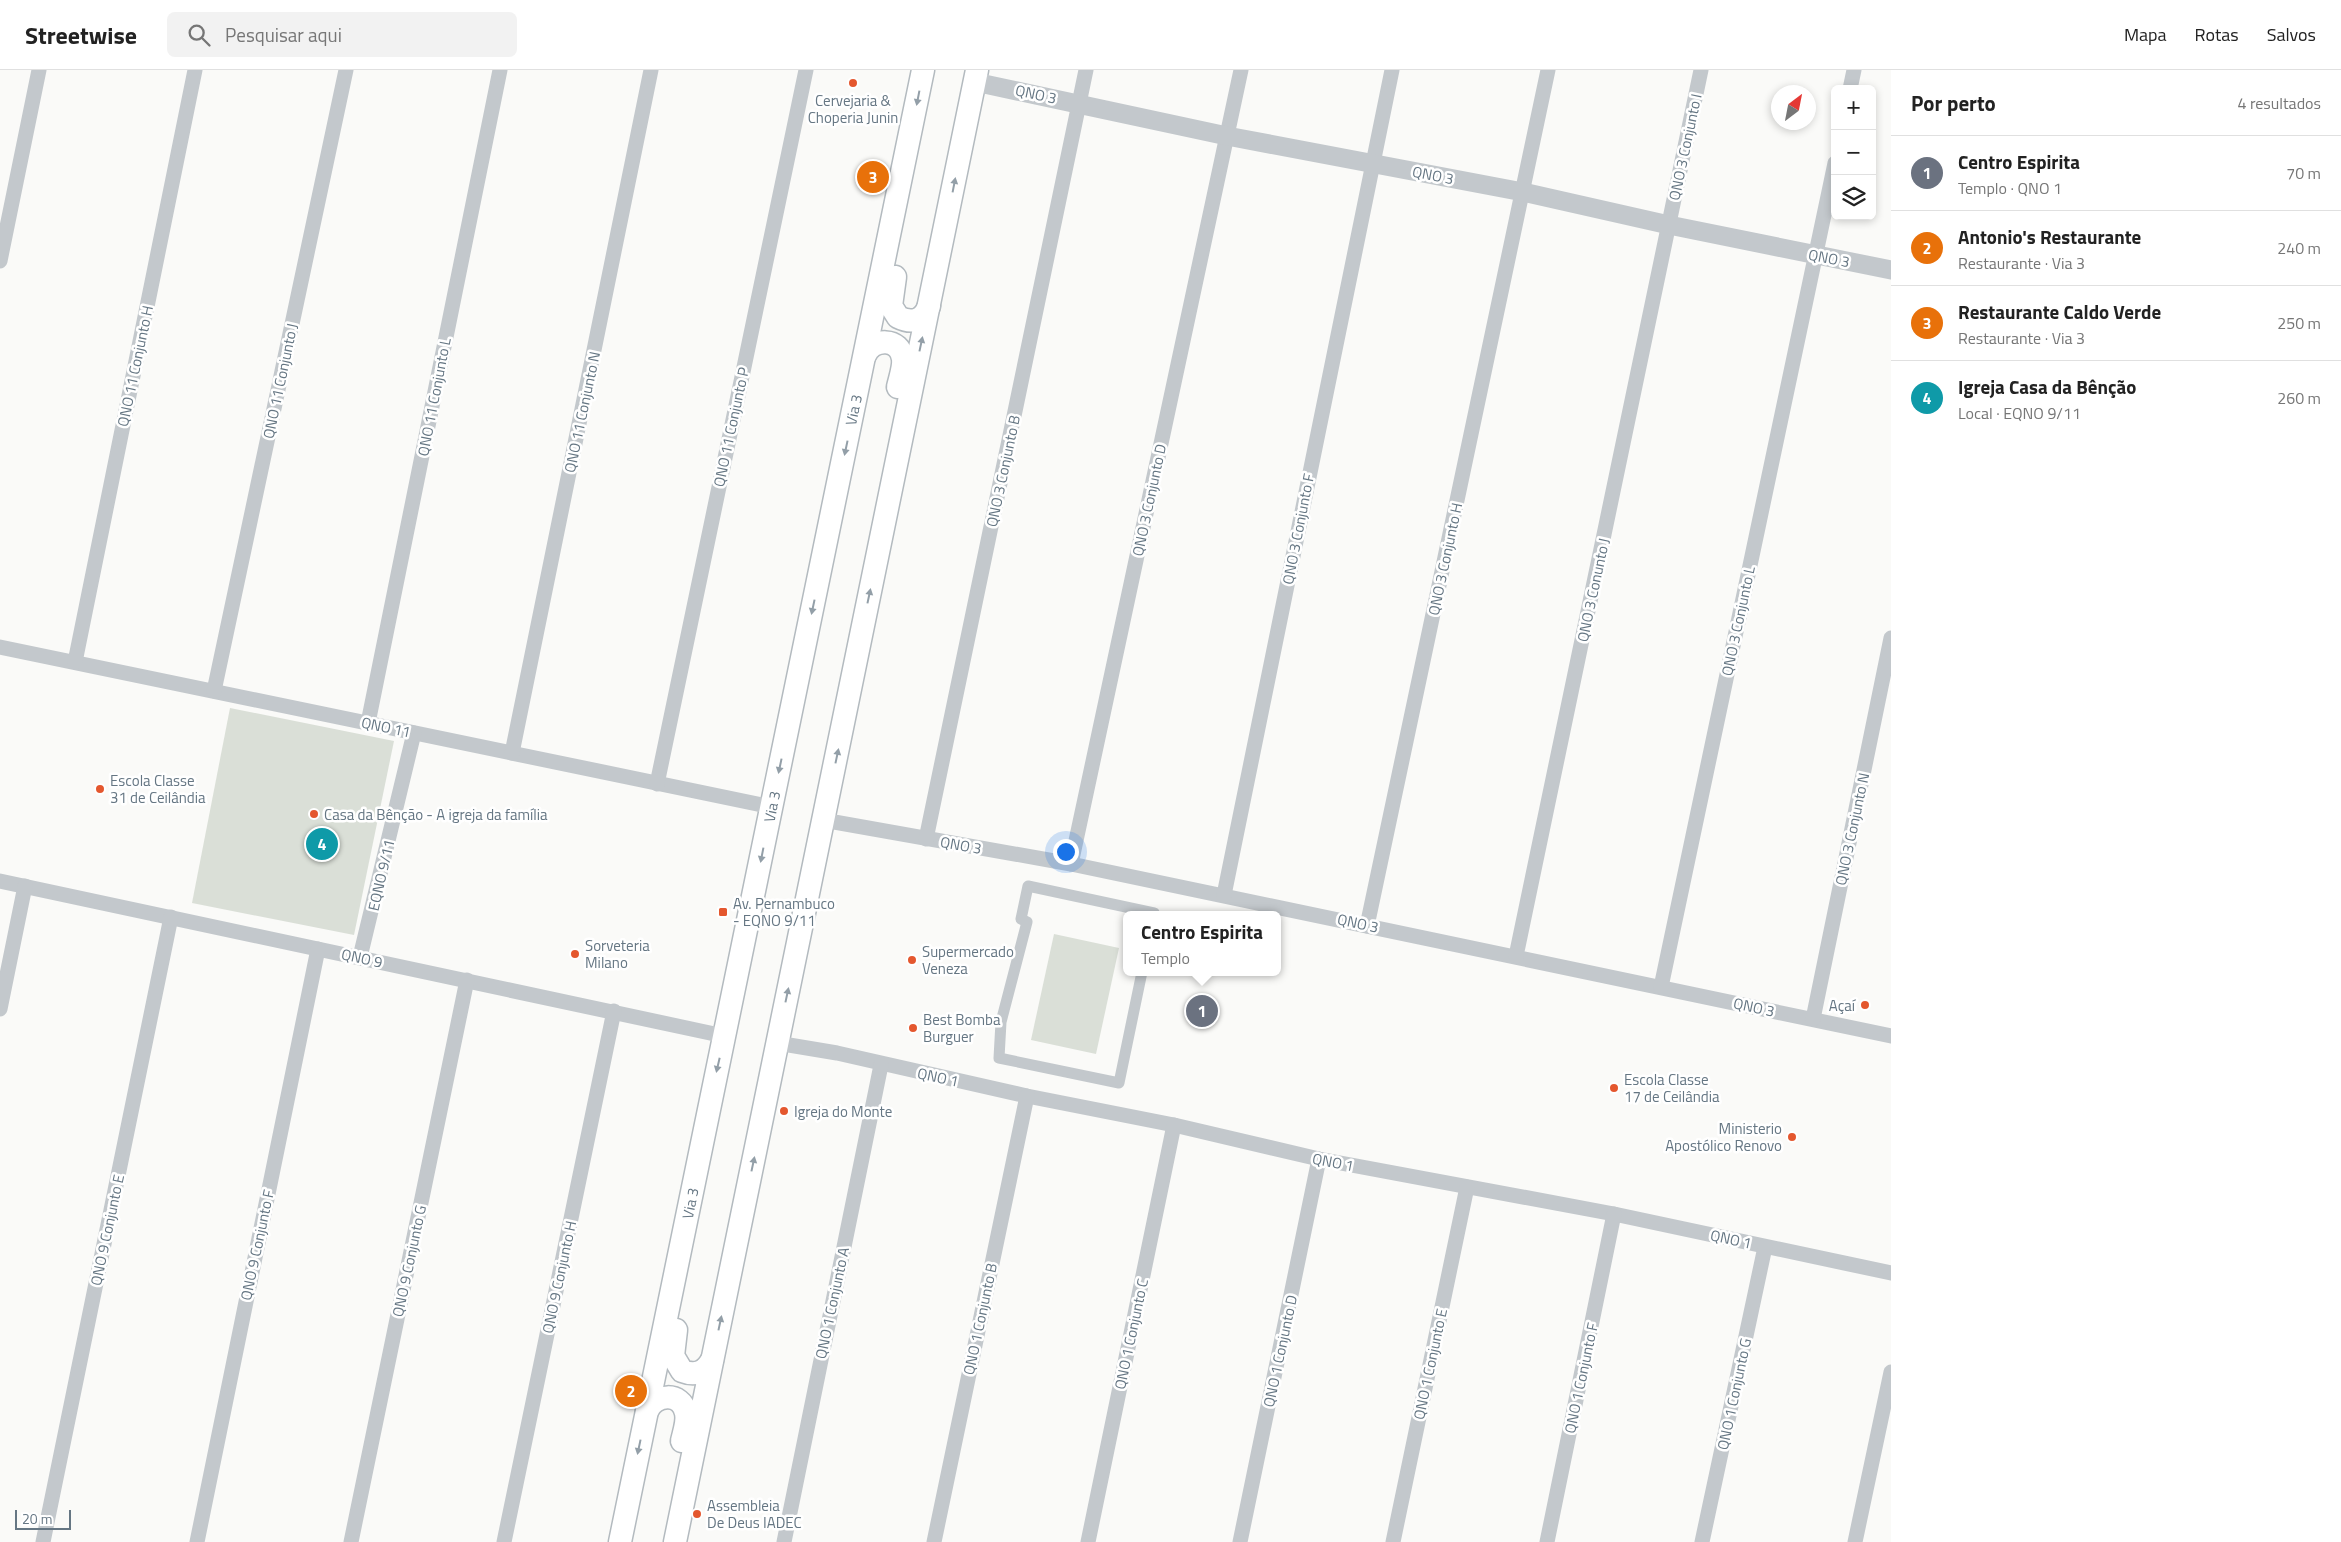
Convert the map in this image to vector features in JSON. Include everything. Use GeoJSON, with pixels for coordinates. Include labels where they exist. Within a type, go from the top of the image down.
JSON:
{"type":"FeatureCollection","features":[{"type":"Feature","properties":{"kind":"main road","name":"Via 3"},"geometry":{"type":"LineString","coordinates":[[620,1542],[866,356],[912,126],[919,71]]}},
{"type":"Feature","properties":{"kind":"main road"},"geometry":{"type":"LineString","coordinates":[[675,1542],[976,76]]}},
{"type":"Feature","properties":{"kind":"main road"},"geometry":{"type":"LineString","coordinates":[[912,126],[915,182],[891,306],[898,318],[911,321],[922,317],[929,306]]}},
{"type":"Feature","properties":{"kind":"main road"},"geometry":{"type":"LineString","coordinates":[[866,356],[873,345],[885,342],[897,347],[903,359],[878,484],[876,563]]}},
{"type":"Feature","properties":{"kind":"main road"},"geometry":{"type":"LineString","coordinates":[[691,1195],[684,1281],[673,1356],[682,1371],[694,1374],[705,1370],[712,1360]]}},
{"type":"Feature","properties":{"kind":"main road"},"geometry":{"type":"LineString","coordinates":[[647,1411],[655,1400],[668,1397],[680,1402],[686,1412],[660,1542]]}},
{"type":"Feature","properties":{"kind":"street"},"geometry":{"type":"LineString","coordinates":[[0,261],[39,70]]}},
{"type":"Feature","properties":{"kind":"street","name":"QNO 11 Conjunto H"},"geometry":{"type":"LineString","coordinates":[[75,662],[195,70]]}},
{"type":"Feature","properties":{"kind":"street","name":"QNO 11 Conjunto J"},"geometry":{"type":"LineString","coordinates":[[214,691],[346,70]]}},
{"type":"Feature","properties":{"kind":"street","name":"QNO 11 Conjunto L"},"geometry":{"type":"LineString","coordinates":[[368,724],[500,70]]}},
{"type":"Feature","properties":{"kind":"street","name":"QNO 11 Conjunto N"},"geometry":{"type":"LineString","coordinates":[[512,753],[651,70]]}},
{"type":"Feature","properties":{"kind":"street","name":"QNO 11 Conjunto P"},"geometry":{"type":"LineString","coordinates":[[657,784],[806,70]]}},
{"type":"Feature","properties":{"kind":"street","name":"QNO 3 Conjunto B"},"geometry":{"type":"LineString","coordinates":[[926,839],[1086,70]]}},
{"type":"Feature","properties":{"kind":"street","name":"QNO 3 Conjunto D"},"geometry":{"type":"LineString","coordinates":[[1071,864],[1240,70]]}},
{"type":"Feature","properties":{"kind":"street","name":"QNO 3 Conjunto F"},"geometry":{"type":"LineString","coordinates":[[1224,895],[1392,70]]}},
{"type":"Feature","properties":{"kind":"street","name":"QNO 3 Conjunto H"},"geometry":{"type":"LineString","coordinates":[[1368,926],[1548,70]]}},
{"type":"Feature","properties":{"kind":"street","name":"QNO 3 Conjunto I"},"geometry":{"type":"LineString","coordinates":[[1669,225],[1701,70]]}},
{"type":"Feature","properties":{"kind":"street"},"geometry":{"type":"LineString","coordinates":[[1851,85],[1854,70]]}},
{"type":"Feature","properties":{"kind":"street","name":"QNO 3"},"geometry":{"type":"LineString","coordinates":[[976,76],[1080,103],[1227,136],[1523,192],[1669,225],[1891,270]]}},
{"type":"Feature","properties":{"kind":"street","name":"QNO 3 Conjunto L"},"geometry":{"type":"LineString","coordinates":[[1661,987],[1833,175]]}},
{"type":"Feature","properties":{"kind":"street","name":"QNO 3 Conunto J"},"geometry":{"type":"LineString","coordinates":[[1516,956],[1669,225]]}},
{"type":"Feature","properties":{"kind":"street","name":"QNO 3 Conjunto N"},"geometry":{"type":"LineString","coordinates":[[1813,1019],[1891,638]]}},
{"type":"Feature","properties":{"kind":"street","name":"QNO 11"},"geometry":{"type":"LineString","coordinates":[[0,646],[772,807]]}},
{"type":"Feature","properties":{"kind":"street","name":"EQNO 9/11"},"geometry":{"type":"LineString","coordinates":[[360,958],[414,733]]}},
{"type":"Feature","properties":{"kind":"street","name":"QNO 3"},"geometry":{"type":"LineString","coordinates":[[823,820],[1071,864],[1891,1036]]}},
{"type":"Feature","properties":{"kind":"street","name":"QNO 9"},"geometry":{"type":"LineString","coordinates":[[0,881],[724,1036]]}},
{"type":"Feature","properties":{"kind":"street"},"geometry":{"type":"LineString","coordinates":[[0,1009],[25,886]]}},
{"type":"Feature","properties":{"kind":"street"},"geometry":{"type":"LineString","coordinates":[[1141,976],[1119,1082],[999,1058],[1001,1022],[1027,922],[1021,919],[1028,886],[1145,911]]}},
{"type":"Feature","properties":{"kind":"street","name":"QNO 9 Conjunto E"},"geometry":{"type":"LineString","coordinates":[[43,1542],[172,917]]}},
{"type":"Feature","properties":{"kind":"street","name":"QNO 9 Conjunto F"},"geometry":{"type":"LineString","coordinates":[[197,1542],[318,949]]}},
{"type":"Feature","properties":{"kind":"street","name":"QNO 9 Conjunto G"},"geometry":{"type":"LineString","coordinates":[[352,1542],[467,980]]}},
{"type":"Feature","properties":{"kind":"street","name":"QNO 9 Conjunto H"},"geometry":{"type":"LineString","coordinates":[[504,1542],[614,1011]]}},
{"type":"Feature","properties":{"kind":"street","name":"QNO 1"},"geometry":{"type":"LineString","coordinates":[[778,1043],[837,1053],[1319,1159],[1614,1214],[1891,1274]]}},
{"type":"Feature","properties":{"kind":"street","name":"QNO 1 Conjunto A"},"geometry":{"type":"LineString","coordinates":[[784,1542],[881,1064]]}},
{"type":"Feature","properties":{"kind":"street","name":"QNO 1 Conjunto B"},"geometry":{"type":"LineString","coordinates":[[934,1542],[1027,1096]]}},
{"type":"Feature","properties":{"kind":"street","name":"QNO 1 Conjunto C"},"geometry":{"type":"LineString","coordinates":[[1088,1542],[1174,1126]]}},
{"type":"Feature","properties":{"kind":"street","name":"QNO 1 Conjunto D"},"geometry":{"type":"LineString","coordinates":[[1240,1542],[1319,1159]]}},
{"type":"Feature","properties":{"kind":"street","name":"QNO 1 Conjunto E"},"geometry":{"type":"LineString","coordinates":[[1393,1542],[1467,1187]]}},
{"type":"Feature","properties":{"kind":"street","name":"QNO 1 Conjunto F"},"geometry":{"type":"LineString","coordinates":[[1546,1542],[1614,1214]]}},
{"type":"Feature","properties":{"kind":"street","name":"QNO 1 Conjunto G"},"geometry":{"type":"LineString","coordinates":[[1702,1542],[1765,1247]]}},
{"type":"Feature","properties":{"kind":"street"},"geometry":{"type":"LineString","coordinates":[[1855,1542],[1891,1372]]}},
{"type":"Feature","properties":{"kind":"shaded area"},"geometry":{"type":"Polygon","coordinates":[[[230,708],[394,741],[354,935],[192,903],[230,708]]]}},
{"type":"Feature","properties":{"kind":"shaded area"},"geometry":{"type":"Polygon","coordinates":[[[1054,934],[1119,948],[1096,1054],[1031,1040],[1054,934]]]}},
{"type":"Feature","properties":{"kind":"place","name":"Cervejaria & Choperia Junin"},"geometry":{"type":"Point","coordinates":[853,83]}},
{"type":"Feature","properties":{"kind":"place","name":"Restaurante Caldo Verde"},"geometry":{"type":"Point","coordinates":[873,177]}},
{"type":"Feature","properties":{"kind":"place","name":"Escola Classe 31 de Ceilândia"},"geometry":{"type":"Point","coordinates":[100,789]}},
{"type":"Feature","properties":{"kind":"place","name":"Casa da Bênção - A igreja da família"},"geometry":{"type":"Point","coordinates":[314,814]}},
{"type":"Feature","properties":{"kind":"place","name":"Igreja Casa da Bênção"},"geometry":{"type":"Point","coordinates":[322,844]}},
{"type":"Feature","properties":{"kind":"place","name":"Av. Pernambuco - EQNO 9/11"},"geometry":{"type":"Point","coordinates":[723,912]}},
{"type":"Feature","properties":{"kind":"place","name":"Sorveteria Milano"},"geometry":{"type":"Point","coordinates":[575,954]}},
{"type":"Feature","properties":{"kind":"place","name":"Supermercado Veneza"},"geometry":{"type":"Point","coordinates":[912,960]}},
{"type":"Feature","properties":{"kind":"place","name":"Açaí"},"geometry":{"type":"Point","coordinates":[1865,1005]}},
{"type":"Feature","properties":{"kind":"place","name":"Centro Espirita"},"geometry":{"type":"Point","coordinates":[1202,1011]}},
{"type":"Feature","properties":{"kind":"place","name":"Best Bomba Burguer"},"geometry":{"type":"Point","coordinates":[913,1028]}},
{"type":"Feature","properties":{"kind":"place","name":"Escola Classe 17 de Ceilândia"},"geometry":{"type":"Point","coordinates":[1614,1088]}},
{"type":"Feature","properties":{"kind":"place","name":"Igreja do Monte"},"geometry":{"type":"Point","coordinates":[784,1111]}},
{"type":"Feature","properties":{"kind":"place","name":"Ministerio Apostólico Renovo"},"geometry":{"type":"Point","coordinates":[1792,1137]}},
{"type":"Feature","properties":{"kind":"place","name":"Antonio's Restaurante"},"geometry":{"type":"Point","coordinates":[631,1391]}},
{"type":"Feature","properties":{"kind":"place","name":"Assembleia De Deus IADEC"},"geometry":{"type":"Point","coordinates":[697,1514]}}]}
